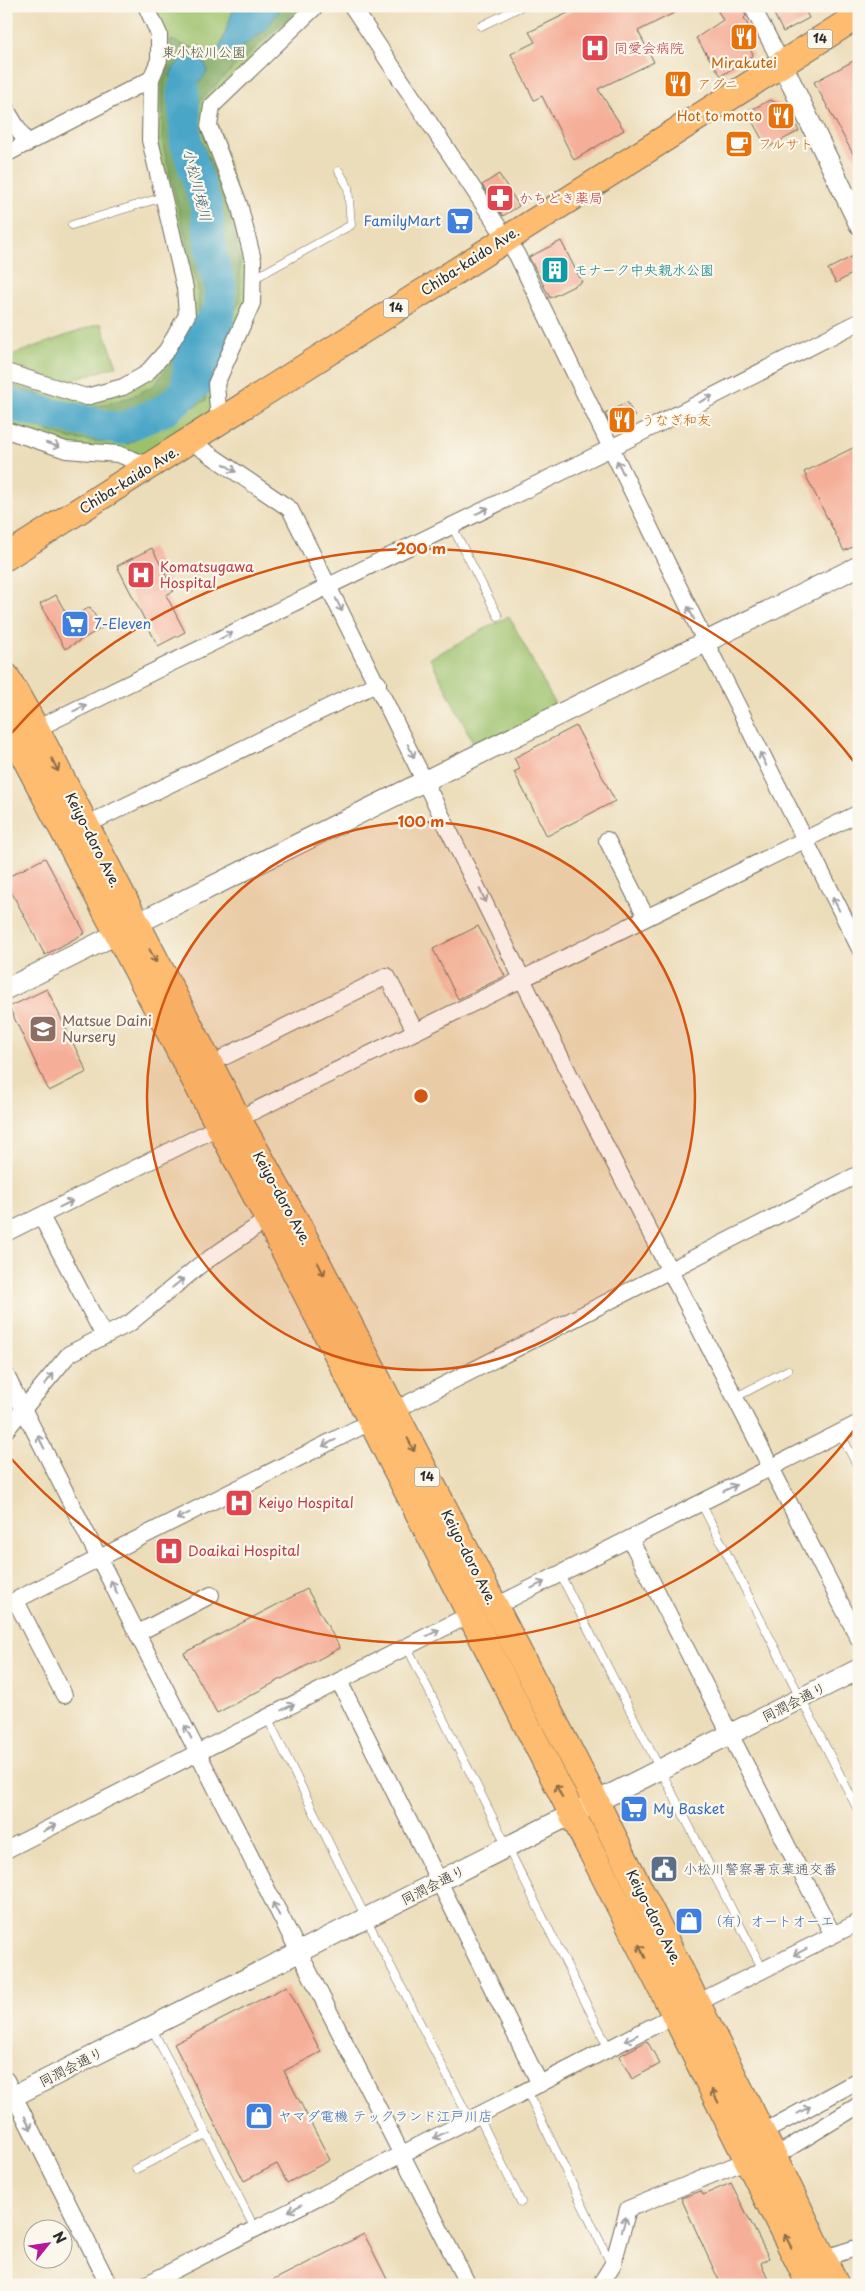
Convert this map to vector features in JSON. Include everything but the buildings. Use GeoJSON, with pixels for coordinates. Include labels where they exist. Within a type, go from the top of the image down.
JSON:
{"type":"FeatureCollection","features":[{"type":"Feature","properties":{"kind":"highway","name":"Chiba-kaido Ave."},"geometry":{"type":"LineString","coordinates":[[6,557],[859,15]]}},
{"type":"Feature","properties":{"kind":"highway","name":"Keiyo-doro Ave."},"geometry":{"type":"LineString","coordinates":[[6,676],[16,735],[127,928],[229,1123],[268,1219],[494,1607],[596,1802],[686,2009],[748,2160],[812,2269],[836,2285]]}},
{"type":"Feature","properties":{"kind":"highway","name":"Keiyo-doro Ave."},"geometry":{"type":"LineString","coordinates":[[16,735],[86,825],[127,928]]}},
{"type":"Feature","properties":{"kind":"highway","name":"Keiyo-doro Ave."},"geometry":{"type":"LineString","coordinates":[[229,1123],[299,1227],[469,1615],[572,1815],[686,2009],[762,2133],[774,2157],[812,2269]]}},
{"type":"Feature","properties":{"kind":"street"},"geometry":{"type":"LineString","coordinates":[[6,372],[86,397],[123,387],[146,374],[167,350],[187,315],[186,288],[150,140],[151,79],[159,60],[160,34],[146,6]]}},
{"type":"Feature","properties":{"kind":"street"},"geometry":{"type":"LineString","coordinates":[[219,422],[216,384],[251,305],[253,260],[239,204],[208,126],[212,106],[316,6]]}},
{"type":"Feature","properties":{"kind":"street"},"geometry":{"type":"LineString","coordinates":[[352,6],[507,237],[803,840],[859,947]]}},
{"type":"Feature","properties":{"kind":"street"},"geometry":{"type":"LineString","coordinates":[[752,6],[859,224]]}},
{"type":"Feature","properties":{"kind":"street"},"geometry":{"type":"LineString","coordinates":[[6,154],[151,79]]}},
{"type":"Feature","properties":{"kind":"street"},"geometry":{"type":"LineString","coordinates":[[6,109],[27,144]]}},
{"type":"Feature","properties":{"kind":"street"},"geometry":{"type":"LineString","coordinates":[[16,735],[330,586],[611,448],[859,322]]}},
{"type":"Feature","properties":{"kind":"street"},"geometry":{"type":"LineString","coordinates":[[6,430],[66,450],[118,454],[150,466]]}},
{"type":"Feature","properties":{"kind":"street"},"geometry":{"type":"LineString","coordinates":[[190,441],[290,509],[378,683],[578,1092],[859,1639]]}},
{"type":"Feature","properties":{"kind":"street"},"geometry":{"type":"LineString","coordinates":[[6,989],[859,566]]}},
{"type":"Feature","properties":{"kind":"street"},"geometry":{"type":"LineString","coordinates":[[86,825],[378,683]]}},
{"type":"Feature","properties":{"kind":"street"},"geometry":{"type":"LineString","coordinates":[[6,1233],[859,813]]}},
{"type":"Feature","properties":{"kind":"street"},"geometry":{"type":"LineString","coordinates":[[607,840],[646,917]]}},
{"type":"Feature","properties":{"kind":"street"},"geometry":{"type":"LineString","coordinates":[[226,1056],[387,976],[415,1031]]}},
{"type":"Feature","properties":{"kind":"street"},"geometry":{"type":"LineString","coordinates":[[64,1695],[11,1603],[859,1174]]}},
{"type":"Feature","properties":{"kind":"street"},"geometry":{"type":"LineString","coordinates":[[41,1216],[104,1336]]}},
{"type":"Feature","properties":{"kind":"street"},"geometry":{"type":"LineString","coordinates":[[6,1430],[69,1354],[130,1322],[200,1265],[268,1219]]}},
{"type":"Feature","properties":{"kind":"street"},"geometry":{"type":"LineString","coordinates":[[6,1374],[468,2285]]}},
{"type":"Feature","properties":{"kind":"street"},"geometry":{"type":"LineString","coordinates":[[494,1607],[859,1424]]}},
{"type":"Feature","properties":{"kind":"street"},"geometry":{"type":"LineString","coordinates":[[630,1538],[833,1935]]}},
{"type":"Feature","properties":{"kind":"street"},"geometry":{"type":"LineString","coordinates":[[138,1633],[211,1595]]}},
{"type":"Feature","properties":{"kind":"street"},"geometry":{"type":"LineString","coordinates":[[6,1850],[469,1615]]}},
{"type":"Feature","properties":{"kind":"street","name":"同潤会通り"},"geometry":{"type":"LineString","coordinates":[[9,2092],[151,2026],[859,1669]]}},
{"type":"Feature","properties":{"kind":"street"},"geometry":{"type":"LineString","coordinates":[[339,1681],[438,1882],[534,2087]]}},
{"type":"Feature","properties":{"kind":"street"},"geometry":{"type":"LineString","coordinates":[[144,2285],[859,1922]]}},
{"type":"Feature","properties":{"kind":"street"},"geometry":{"type":"LineString","coordinates":[[762,2133],[859,2080]]}},
{"type":"Feature","properties":{"kind":"street"},"geometry":{"type":"LineString","coordinates":[[9,2092],[109,2285]]}},
{"type":"Feature","properties":{"kind":"street"},"geometry":{"type":"LineString","coordinates":[[774,2157],[859,2105]]}},
{"type":"Feature","properties":{"kind":"street"},"geometry":{"type":"LineString","coordinates":[[602,2284],[612,2265],[628,2209],[748,2160]]}},
{"type":"Feature","properties":{"kind":"street"},"geometry":{"type":"LineString","coordinates":[[812,2269],[859,2247]]}},
{"type":"Feature","properties":{"kind":"lane"},"geometry":{"type":"LineString","coordinates":[[481,26],[522,6]]}},
{"type":"Feature","properties":{"kind":"lane"},"geometry":{"type":"LineString","coordinates":[[252,280],[351,225],[348,187],[339,171]]}},
{"type":"Feature","properties":{"kind":"lane"},"geometry":{"type":"LineString","coordinates":[[72,225],[164,197]]}},
{"type":"Feature","properties":{"kind":"lane"},"geometry":{"type":"LineString","coordinates":[[452,526],[498,616]]}},
{"type":"Feature","properties":{"kind":"lane"},"geometry":{"type":"LineString","coordinates":[[736,1397],[788,1370]]}},
{"type":"Feature","properties":{"kind":"lane"},"geometry":{"type":"LineString","coordinates":[[840,1433],[859,1469]]}},
{"type":"Feature","properties":{"kind":"lane"},"geometry":{"type":"LineString","coordinates":[[701,1503],[859,1812]]}},
{"type":"Feature","properties":{"kind":"lane"},"geometry":{"type":"LineString","coordinates":[[560,1574],[763,1970]]}},
{"type":"Feature","properties":{"kind":"lane"},"geometry":{"type":"LineString","coordinates":[[407,1647],[608,2049]]}},
{"type":"Feature","properties":{"kind":"lane"},"geometry":{"type":"LineString","coordinates":[[267,1718],[366,1918],[521,2202]]}},
{"type":"Feature","properties":{"kind":"lane"},"geometry":{"type":"LineString","coordinates":[[151,2026],[255,2229]]}},
{"type":"Feature","properties":{"kind":"lane"},"geometry":{"type":"LineString","coordinates":[[534,2087],[612,2265]]}},
{"type":"Feature","properties":{"kind":"lane"},"geometry":{"type":"LineString","coordinates":[[136,2169],[207,2134]]}},
{"type":"Feature","properties":{"kind":"green space","name":"東小松川公園"},"geometry":{"type":"Polygon","coordinates":[[[146,6],[316,6],[212,106],[239,204],[252,299],[216,384],[219,422],[150,466],[6,430],[6,372],[86,397],[146,374],[187,315],[150,140],[159,60],[146,6]]]}},
{"type":"Feature","properties":{"kind":"green space"},"geometry":{"type":"Polygon","coordinates":[[[273,6],[301,6],[239,63],[220,56],[273,6]]]}},
{"type":"Feature","properties":{"kind":"green space"},"geometry":{"type":"Polygon","coordinates":[[[171,40],[236,65],[200,101],[197,129],[229,208],[240,260],[240,301],[206,367],[206,400],[128,444],[71,439],[6,417],[6,384],[86,409],[131,397],[155,385],[198,324],[199,293],[162,141],[163,82],[171,64],[171,40]]]}},
{"type":"Feature","properties":{"kind":"green space"},"geometry":{"type":"Polygon","coordinates":[[[101,323],[117,366],[65,383],[6,364],[6,357],[101,323]]]}},
{"type":"Feature","properties":{"kind":"green space"},"geometry":{"type":"Polygon","coordinates":[[[509,616],[557,708],[476,748],[430,658],[509,616]]]}},
{"type":"Feature","properties":{"kind":"water"},"geometry":{"type":"Polygon","coordinates":[[[235,6],[283,6],[265,30],[227,58],[219,49],[235,6]]]}},
{"type":"Feature","properties":{"kind":"water"},"geometry":{"type":"Polygon","coordinates":[[[192,55],[205,63],[207,71],[198,84],[183,90],[175,84],[170,76],[173,68],[178,63],[192,55]]]}},
{"type":"Feature","properties":{"kind":"waterway","name":"小松川境川"},"geometry":{"type":"LineString","coordinates":[[6,404],[120,429],[165,410],[211,371],[220,309],[220,285],[212,258],[206,206],[186,143],[183,90]]}},
{"type":"Feature","properties":{"kind":"waterway","name":"小松川境川"},"geometry":{"type":"LineString","coordinates":[[187,390],[189,353],[217,313]]}},
{"type":"Feature","properties":{"kind":"place","name":"Mirakutei"},"geometry":{"type":"Point","coordinates":[744,37]}},
{"type":"Feature","properties":{"kind":"place","name":"同愛会病院"},"geometry":{"type":"Point","coordinates":[595,48]}},
{"type":"Feature","properties":{"kind":"place","name":"アグニ"},"geometry":{"type":"Point","coordinates":[678,84]}},
{"type":"Feature","properties":{"kind":"place","name":"Hot to motto"},"geometry":{"type":"Point","coordinates":[781,116]}},
{"type":"Feature","properties":{"kind":"place","name":"フルサト"},"geometry":{"type":"Point","coordinates":[739,144]}},
{"type":"Feature","properties":{"kind":"place","name":"かちどき薬局"},"geometry":{"type":"Point","coordinates":[500,198]}},
{"type":"Feature","properties":{"kind":"place","name":"FamilyMart"},"geometry":{"type":"Point","coordinates":[460,221]}},
{"type":"Feature","properties":{"kind":"place","name":"モナーク中央親水公園"},"geometry":{"type":"Point","coordinates":[555,270]}},
{"type":"Feature","properties":{"kind":"place","name":"うなぎ和友"},"geometry":{"type":"Point","coordinates":[622,420]}},
{"type":"Feature","properties":{"kind":"place","name":"Komatsugawa Hospital"},"geometry":{"type":"Point","coordinates":[141,575]}},
{"type":"Feature","properties":{"kind":"place","name":"7-Eleven"},"geometry":{"type":"Point","coordinates":[75,624]}},
{"type":"Feature","properties":{"kind":"place","name":"Matsue Daini Nursery"},"geometry":{"type":"Point","coordinates":[43,1029]}},
{"type":"Feature","properties":{"kind":"place","name":"Keiyo Hospital"},"geometry":{"type":"Point","coordinates":[239,1503]}},
{"type":"Feature","properties":{"kind":"place","name":"Doaikai Hospital"},"geometry":{"type":"Point","coordinates":[169,1551]}},
{"type":"Feature","properties":{"kind":"place","name":"My Basket"},"geometry":{"type":"Point","coordinates":[634,1809]}},
{"type":"Feature","properties":{"kind":"place","name":"小松川警察署京葉通交番"},"geometry":{"type":"Point","coordinates":[664,1869]}},
{"type":"Feature","properties":{"kind":"place","name":"（有）オートオーエ"},"geometry":{"type":"Point","coordinates":[689,1921]}},
{"type":"Feature","properties":{"kind":"place","name":"ヤマダ電機 テックランド江戸川店"},"geometry":{"type":"Point","coordinates":[259,2116]}}]}
